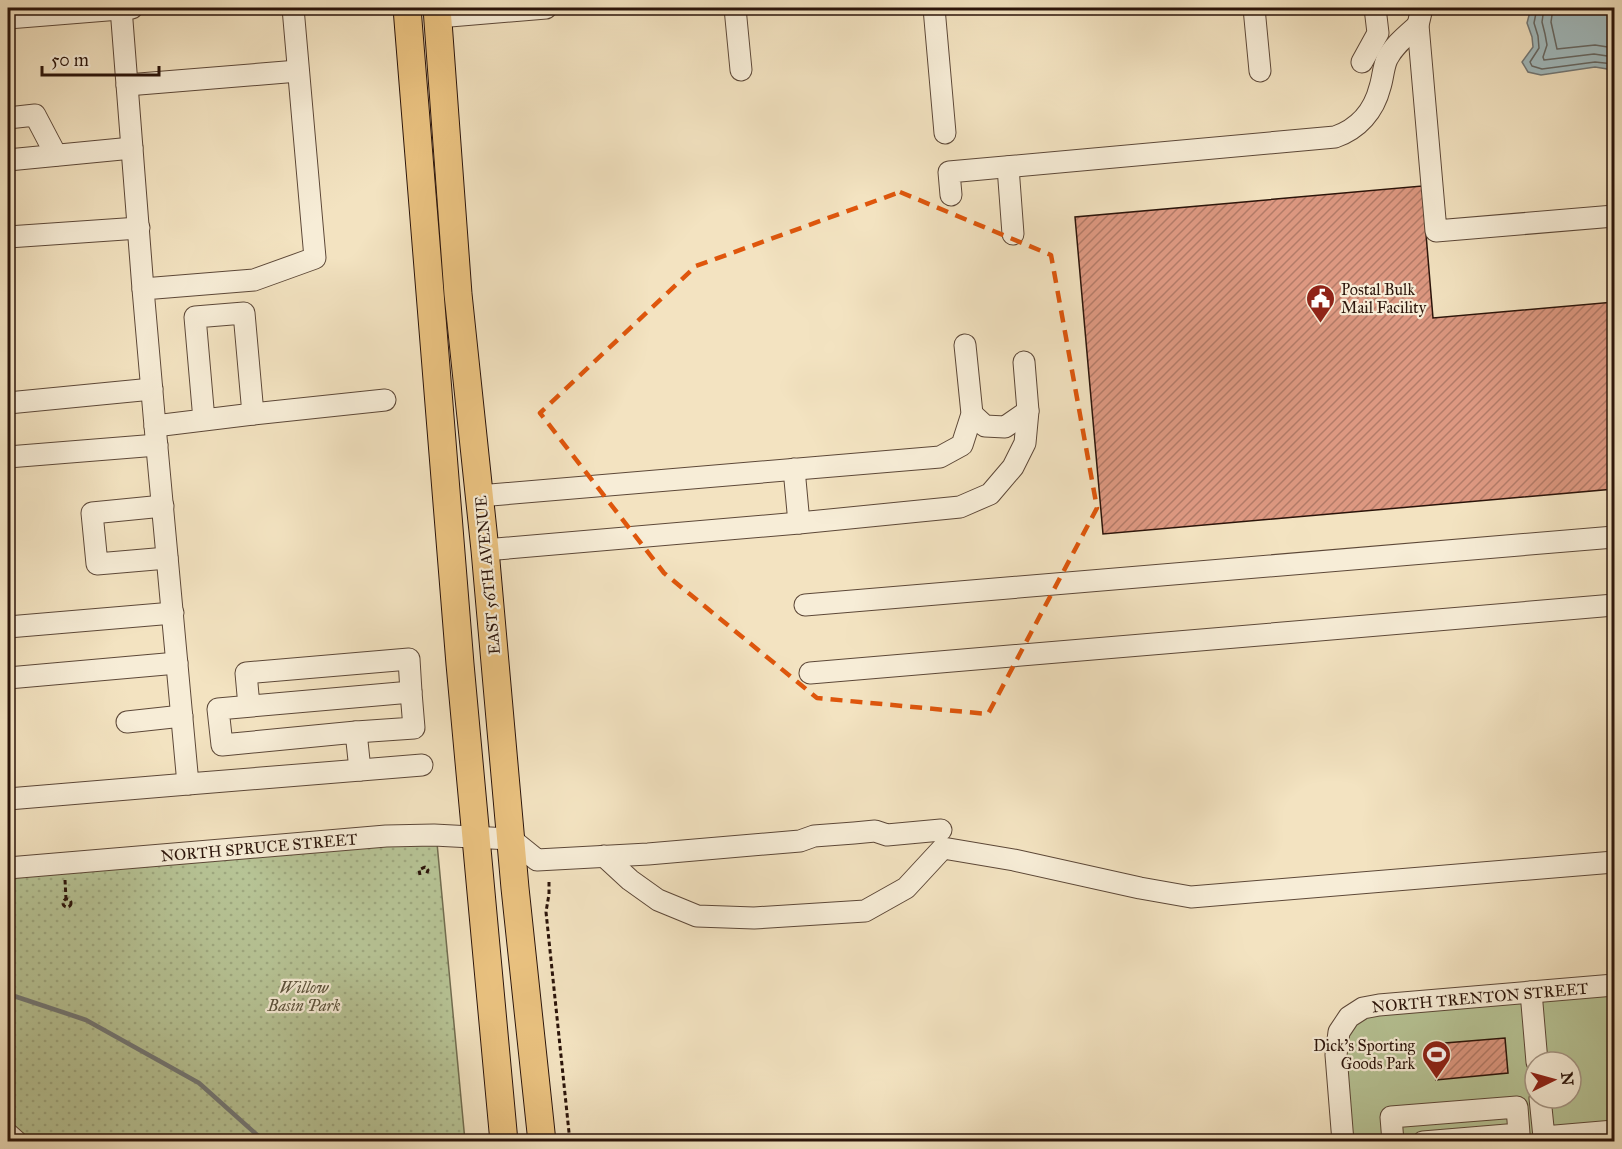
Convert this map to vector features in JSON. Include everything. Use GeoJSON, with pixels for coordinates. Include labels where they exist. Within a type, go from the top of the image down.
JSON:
{"type":"FeatureCollection","features":[{"type":"Feature","properties":{"kind":"main road","name":"EAST 56TH AVENUE"},"geometry":{"type":"LineString","coordinates":[[407,8],[475,837],[504,1142]]}},
{"type":"Feature","properties":{"kind":"main road","name":"EAST 56TH AVENUE"},"geometry":{"type":"LineString","coordinates":[[438,12],[458,294],[543,1142]]}},
{"type":"Feature","properties":{"kind":"street"},"geometry":{"type":"LineString","coordinates":[[8,18],[126,8],[127,85],[143,289],[188,784]]}},
{"type":"Feature","properties":{"kind":"street"},"geometry":{"type":"LineString","coordinates":[[143,289],[255,280],[315,258],[293,8]]}},
{"type":"Feature","properties":{"kind":"street"},"geometry":{"type":"LineString","coordinates":[[438,12],[546,8]]}},
{"type":"Feature","properties":{"kind":"street"},"geometry":{"type":"LineString","coordinates":[[735,8],[741,70]]}},
{"type":"Feature","properties":{"kind":"street"},"geometry":{"type":"LineString","coordinates":[[934,8],[945,133]]}},
{"type":"Feature","properties":{"kind":"street"},"geometry":{"type":"LineString","coordinates":[[1254,8],[1260,71]]}},
{"type":"Feature","properties":{"kind":"street"},"geometry":{"type":"LineString","coordinates":[[1362,62],[1378,33],[1376,8]]}},
{"type":"Feature","properties":{"kind":"street"},"geometry":{"type":"LineString","coordinates":[[951,195],[949,172],[1335,137],[1357,126],[1370,110],[1380,89],[1385,62],[1420,16]]}},
{"type":"Feature","properties":{"kind":"street"},"geometry":{"type":"LineString","coordinates":[[1420,16],[1436,231],[1614,216]]}},
{"type":"Feature","properties":{"kind":"street"},"geometry":{"type":"LineString","coordinates":[[127,85],[298,71]]}},
{"type":"Feature","properties":{"kind":"street"},"geometry":{"type":"LineString","coordinates":[[8,118],[34,115],[56,155]]}},
{"type":"Feature","properties":{"kind":"street"},"geometry":{"type":"LineString","coordinates":[[8,160],[132,148]]}},
{"type":"Feature","properties":{"kind":"street"},"geometry":{"type":"LineString","coordinates":[[1008,167],[1013,234]]}},
{"type":"Feature","properties":{"kind":"street"},"geometry":{"type":"LineString","coordinates":[[8,237],[139,228]]}},
{"type":"Feature","properties":{"kind":"street"},"geometry":{"type":"LineString","coordinates":[[204,420],[195,317],[244,313],[253,414]]}},
{"type":"Feature","properties":{"kind":"street"},"geometry":{"type":"LineString","coordinates":[[479,496],[940,457],[962,445],[972,414],[965,345]]}},
{"type":"Feature","properties":{"kind":"street"},"geometry":{"type":"LineString","coordinates":[[485,550],[960,507],[990,494],[1013,467],[1025,442],[1028,411],[1024,362]]}},
{"type":"Feature","properties":{"kind":"street"},"geometry":{"type":"LineString","coordinates":[[8,403],[152,389]]}},
{"type":"Feature","properties":{"kind":"street"},"geometry":{"type":"LineString","coordinates":[[8,457],[156,435],[204,420],[385,400]]}},
{"type":"Feature","properties":{"kind":"street"},"geometry":{"type":"LineString","coordinates":[[972,414],[985,426],[1005,427],[1028,411]]}},
{"type":"Feature","properties":{"kind":"street"},"geometry":{"type":"LineString","coordinates":[[794,470],[799,523]]}},
{"type":"Feature","properties":{"kind":"street"},"geometry":{"type":"LineString","coordinates":[[163,506],[92,513],[97,564],[167,558]]}},
{"type":"Feature","properties":{"kind":"street"},"geometry":{"type":"LineString","coordinates":[[805,605],[1614,537]]}},
{"type":"Feature","properties":{"kind":"street"},"geometry":{"type":"LineString","coordinates":[[810,673],[1614,605]]}},
{"type":"Feature","properties":{"kind":"street"},"geometry":{"type":"LineString","coordinates":[[8,627],[173,613]]}},
{"type":"Feature","properties":{"kind":"street"},"geometry":{"type":"LineString","coordinates":[[249,706],[246,674],[409,659],[414,728],[222,745],[218,709],[411,692]]}},
{"type":"Feature","properties":{"kind":"street"},"geometry":{"type":"LineString","coordinates":[[8,678],[177,663]]}},
{"type":"Feature","properties":{"kind":"street"},"geometry":{"type":"LineString","coordinates":[[127,722],[182,716]]}},
{"type":"Feature","properties":{"kind":"street"},"geometry":{"type":"LineString","coordinates":[[356,732],[360,770]]}},
{"type":"Feature","properties":{"kind":"street"},"geometry":{"type":"LineString","coordinates":[[8,800],[422,765]]}},
{"type":"Feature","properties":{"kind":"street"},"geometry":{"type":"LineString","coordinates":[[511,839],[537,860],[800,841],[814,836],[854,832],[875,831],[887,835],[941,830]]}},
{"type":"Feature","properties":{"kind":"street","name":"NORTH SPRUCE STREET"},"geometry":{"type":"LineString","coordinates":[[8,868],[386,836],[434,835],[511,839]]}},
{"type":"Feature","properties":{"kind":"street"},"geometry":{"type":"LineString","coordinates":[[604,856],[630,880],[658,900],[697,916],[754,918],[865,911],[906,888],[943,848],[1014,860],[1191,897],[1614,862]]}},
{"type":"Feature","properties":{"kind":"street","name":"NORTH TRENTON STREET"},"geometry":{"type":"LineString","coordinates":[[1343,1142],[1336,1055],[1339,1032],[1348,1017],[1363,1008],[1614,985]]}},
{"type":"Feature","properties":{"kind":"street"},"geometry":{"type":"LineString","coordinates":[[1531,992],[1536,1050]]}},
{"type":"Feature","properties":{"kind":"street"},"geometry":{"type":"LineString","coordinates":[[1393,1142],[1391,1117],[1517,1107],[1519,1134],[1423,1142]]}},
{"type":"Feature","properties":{"kind":"street"},"geometry":{"type":"LineString","coordinates":[[1541,1110],[1544,1137],[1614,1131]]}},
{"type":"Feature","properties":{"kind":"street"},"geometry":{"type":"LineString","coordinates":[[8,1134],[17,1142]]}},
{"type":"Feature","properties":{"kind":"path"},"geometry":{"type":"LineString","coordinates":[[423,859],[424,867],[428,870],[426,876]]}},
{"type":"Feature","properties":{"kind":"path"},"geometry":{"type":"LineString","coordinates":[[420,875],[419,870],[424,867]]}},
{"type":"Feature","properties":{"kind":"path"},"geometry":{"type":"LineString","coordinates":[[65,878],[66,899]]}},
{"type":"Feature","properties":{"kind":"path"},"geometry":{"type":"LineString","coordinates":[[549,882],[546,912],[570,1142]]}},
{"type":"Feature","properties":{"kind":"path"},"geometry":{"type":"LineString","coordinates":[[88,1142],[91,1139],[94,1142]]}},
{"type":"Feature","properties":{"kind":"highlighted area"},"geometry":{"type":"Polygon","coordinates":[[[900,192],[1051,255],[1097,508],[988,714],[817,698],[664,573],[540,413],[696,266],[900,192]]]}},
{"type":"Feature","properties":{"kind":"green space","name":"Willow Basin Park"},"geometry":{"type":"Polygon","coordinates":[[[437,843],[465,1141],[22,1141],[8,1131],[8,876],[378,844],[437,843]]]}},
{"type":"Feature","properties":{"kind":"green space","name":"Dick’s Sporting Goods Park"},"geometry":{"type":"Polygon","coordinates":[[[1614,985],[1614,1141],[1343,1141],[1336,1055],[1349,1017],[1614,985]]]}},
{"type":"Feature","properties":{"kind":"water"},"geometry":{"type":"Polygon","coordinates":[[[1531,8],[1614,8],[1614,70],[1595,67],[1541,75],[1528,72],[1522,62],[1533,47],[1527,23],[1531,8]]]}},
{"type":"Feature","properties":{"kind":"building"},"geometry":{"type":"Polygon","coordinates":[[[1422,186],[1433,318],[1614,302],[1614,489],[1103,534],[1075,217],[1422,186]]]}},
{"type":"Feature","properties":{"kind":"building"},"geometry":{"type":"Polygon","coordinates":[[[1505,1038],[1508,1073],[1436,1080],[1433,1044],[1505,1038]]]}},
{"type":"Feature","properties":{"kind":"waterway"},"geometry":{"type":"LineString","coordinates":[[8,994],[86,1020],[199,1083],[265,1142]]}},
{"type":"Feature","properties":{"kind":"place","name":"Postal Bulk Mail Facility"},"geometry":{"type":"Point","coordinates":[1320,324]}},
{"type":"Feature","properties":{"kind":"place","name":"Dick’s Sporting Goods Park"},"geometry":{"type":"Point","coordinates":[1436,1080]}}]}
